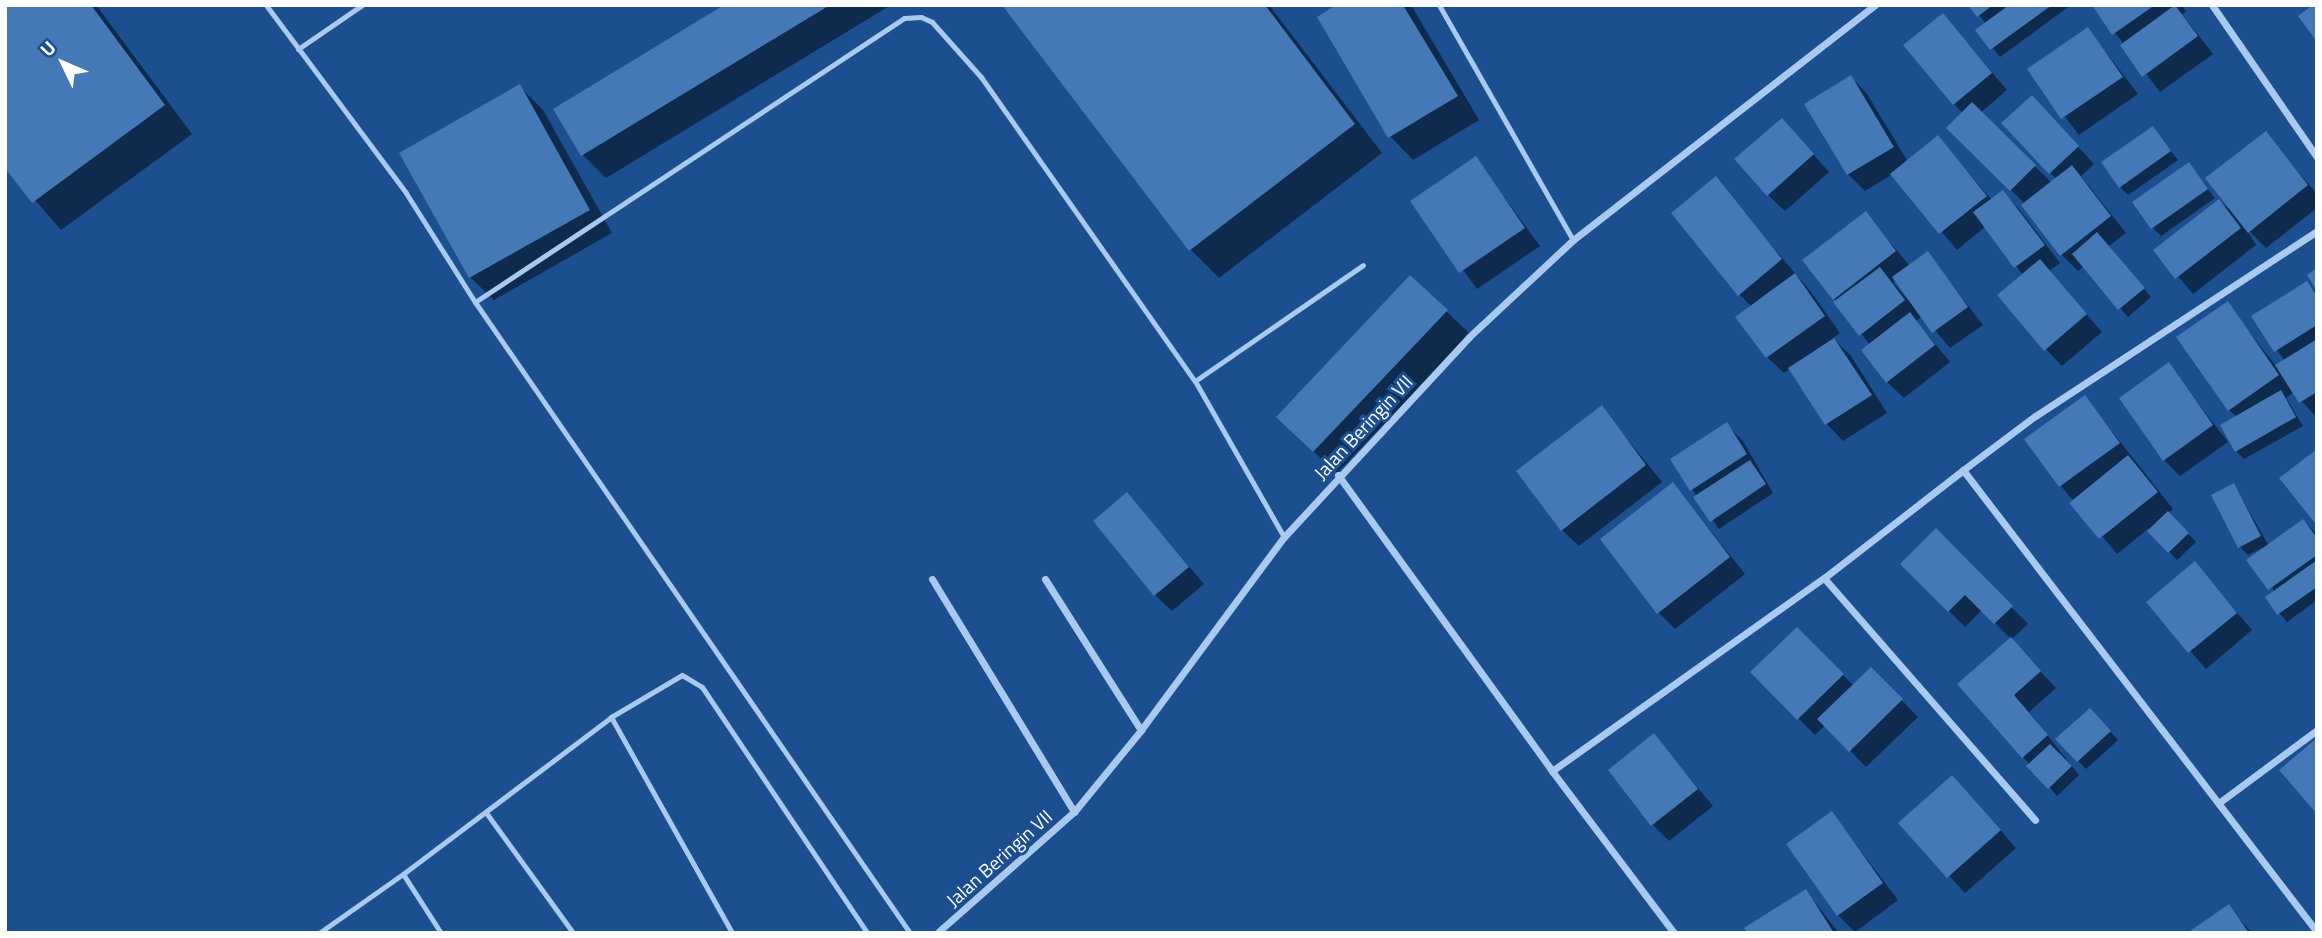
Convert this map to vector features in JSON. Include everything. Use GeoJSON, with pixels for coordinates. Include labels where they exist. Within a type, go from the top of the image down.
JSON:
{"type":"FeatureCollection","features":[{"type":"Feature","properties":{"kind":"street","name":"Jalan Beringin VII"},"geometry":{"type":"LineString","coordinates":[[937,933],[1073,812],[1141,730],[1284,537],[1338,475],[1469,337],[1573,240],[1875,5]]}},
{"type":"Feature","properties":{"kind":"street"},"geometry":{"type":"LineString","coordinates":[[2212,5],[2317,157]]}},
{"type":"Feature","properties":{"kind":"street"},"geometry":{"type":"LineString","coordinates":[[1552,771],[1824,578],[2035,416],[2317,231]]}},
{"type":"Feature","properties":{"kind":"street"},"geometry":{"type":"LineString","coordinates":[[1963,470],[2115,675],[2220,802],[2317,932]]}},
{"type":"Feature","properties":{"kind":"street"},"geometry":{"type":"LineString","coordinates":[[1338,475],[1552,771],[1674,933]]}},
{"type":"Feature","properties":{"kind":"street"},"geometry":{"type":"LineString","coordinates":[[1824,578],[2035,820]]}},
{"type":"Feature","properties":{"kind":"street"},"geometry":{"type":"LineString","coordinates":[[932,579],[1073,812]]}},
{"type":"Feature","properties":{"kind":"street"},"geometry":{"type":"LineString","coordinates":[[1045,579],[1141,730]]}},
{"type":"Feature","properties":{"kind":"street"},"geometry":{"type":"LineString","coordinates":[[2220,802],[2317,730]]}},
{"type":"Feature","properties":{"kind":"lane"},"geometry":{"type":"LineString","coordinates":[[266,5],[406,193],[475,302],[910,933]]}},
{"type":"Feature","properties":{"kind":"lane"},"geometry":{"type":"LineString","coordinates":[[298,49],[362,5]]}},
{"type":"Feature","properties":{"kind":"lane"},"geometry":{"type":"LineString","coordinates":[[1439,5],[1573,240]]}},
{"type":"Feature","properties":{"kind":"lane"},"geometry":{"type":"LineString","coordinates":[[475,302],[904,18],[921,17],[932,22],[981,78],[1195,381],[1284,537]]}},
{"type":"Feature","properties":{"kind":"lane"},"geometry":{"type":"LineString","coordinates":[[1195,381],[1363,265]]}},
{"type":"Feature","properties":{"kind":"lane"},"geometry":{"type":"LineString","coordinates":[[319,933],[486,814],[611,717],[674,676],[702,687],[867,933]]}},
{"type":"Feature","properties":{"kind":"lane"},"geometry":{"type":"LineString","coordinates":[[611,717],[732,933]]}},
{"type":"Feature","properties":{"kind":"lane"},"geometry":{"type":"LineString","coordinates":[[486,814],[573,933]]}},
{"type":"Feature","properties":{"kind":"lane"},"geometry":{"type":"LineString","coordinates":[[403,874],[442,933]]}},
{"type":"Feature","properties":{"kind":"building"},"geometry":{"type":"Polygon","coordinates":[[[5,5],[91,5],[165,105],[32,203],[5,168],[5,5]]]}},
{"type":"Feature","properties":{"kind":"building"},"geometry":{"type":"Polygon","coordinates":[[[724,5],[830,5],[581,156],[553,109],[724,5]]]}},
{"type":"Feature","properties":{"kind":"building"},"geometry":{"type":"Polygon","coordinates":[[[1002,5],[1265,5],[1355,124],[1189,251],[1002,5]]]}},
{"type":"Feature","properties":{"kind":"building"},"geometry":{"type":"Polygon","coordinates":[[[1336,5],[1403,5],[1458,96],[1388,138],[1317,17],[1336,5]]]}},
{"type":"Feature","properties":{"kind":"building"},"geometry":{"type":"Polygon","coordinates":[[[1968,5],[1993,5],[1977,17],[1968,5]]]}},
{"type":"Feature","properties":{"kind":"building"},"geometry":{"type":"Polygon","coordinates":[[[2009,5],[2052,5],[1990,50],[1975,30],[2009,5]]]}},
{"type":"Feature","properties":{"kind":"building"},"geometry":{"type":"Polygon","coordinates":[[[2092,5],[2155,5],[2112,35],[2092,5]]]}},
{"type":"Feature","properties":{"kind":"building"},"geometry":{"type":"Polygon","coordinates":[[[2175,5],[2198,36],[2142,77],[2120,45],[2175,5]]]}},
{"type":"Feature","properties":{"kind":"building"},"geometry":{"type":"Polygon","coordinates":[[[2317,5],[2317,42],[2298,16],[2317,5]]]}},
{"type":"Feature","properties":{"kind":"building"},"geometry":{"type":"Polygon","coordinates":[[[1943,13],[1992,73],[1953,105],[1903,45],[1943,13]]]}},
{"type":"Feature","properties":{"kind":"building"},"geometry":{"type":"Polygon","coordinates":[[[2088,27],[2123,77],[2061,119],[2027,69],[2088,27]]]}},
{"type":"Feature","properties":{"kind":"building"},"geometry":{"type":"Polygon","coordinates":[[[1851,75],[1894,147],[1847,175],[1804,104],[1851,75]]]}},
{"type":"Feature","properties":{"kind":"building"},"geometry":{"type":"Polygon","coordinates":[[[520,84],[590,210],[469,278],[399,153],[520,84]]]}},
{"type":"Feature","properties":{"kind":"building"},"geometry":{"type":"Polygon","coordinates":[[[2032,95],[2079,146],[2049,174],[2001,123],[2032,95]]]}},
{"type":"Feature","properties":{"kind":"building"},"geometry":{"type":"Polygon","coordinates":[[[1972,102],[2036,165],[2010,191],[1946,128],[1972,102]]]}},
{"type":"Feature","properties":{"kind":"building"},"geometry":{"type":"Polygon","coordinates":[[[1782,118],[1814,154],[1767,196],[1734,159],[1782,118]]]}},
{"type":"Feature","properties":{"kind":"building"},"geometry":{"type":"Polygon","coordinates":[[[2153,126],[2171,151],[2119,188],[2101,162],[2153,126]]]}},
{"type":"Feature","properties":{"kind":"building"},"geometry":{"type":"Polygon","coordinates":[[[2266,131],[2308,185],[2248,233],[2205,178],[2266,131]]]}},
{"type":"Feature","properties":{"kind":"building"},"geometry":{"type":"Polygon","coordinates":[[[1938,135],[1987,196],[1939,234],[1890,174],[1938,135]]]}},
{"type":"Feature","properties":{"kind":"building"},"geometry":{"type":"Polygon","coordinates":[[[1476,156],[1525,228],[1459,273],[1410,201],[1476,156]]]}},
{"type":"Feature","properties":{"kind":"building"},"geometry":{"type":"Polygon","coordinates":[[[2189,162],[2208,189],[2151,229],[2132,202],[2189,162]]]}},
{"type":"Feature","properties":{"kind":"building"},"geometry":{"type":"Polygon","coordinates":[[[2072,165],[2111,216],[2060,256],[2021,205],[2072,165]]]}},
{"type":"Feature","properties":{"kind":"building"},"geometry":{"type":"Polygon","coordinates":[[[1716,176],[1782,259],[1738,296],[1671,213],[1716,176]]]}},
{"type":"Feature","properties":{"kind":"building"},"geometry":{"type":"Polygon","coordinates":[[[2003,190],[2045,245],[2014,268],[1973,212],[2003,190]]]}},
{"type":"Feature","properties":{"kind":"building"},"geometry":{"type":"Polygon","coordinates":[[[2219,199],[2241,228],[2175,279],[2153,250],[2219,199]]]}},
{"type":"Feature","properties":{"kind":"building"},"geometry":{"type":"Polygon","coordinates":[[[1866,211],[1896,251],[1833,300],[1802,260],[1866,211]]]}},
{"type":"Feature","properties":{"kind":"building"},"geometry":{"type":"Polygon","coordinates":[[[2097,232],[2145,288],[2118,310],[2072,254],[2097,232]]]}},
{"type":"Feature","properties":{"kind":"building"},"geometry":{"type":"Polygon","coordinates":[[[1928,251],[1968,307],[1932,333],[1892,277],[1928,251]]]}},
{"type":"Feature","properties":{"kind":"building"},"geometry":{"type":"Polygon","coordinates":[[[2040,259],[2087,314],[2044,351],[1997,295],[2040,259]]]}},
{"type":"Feature","properties":{"kind":"building"},"geometry":{"type":"Polygon","coordinates":[[[1880,267],[1905,300],[1859,336],[1833,302],[1880,267]]]}},
{"type":"Feature","properties":{"kind":"building"},"geometry":{"type":"Polygon","coordinates":[[[2317,268],[2317,291],[2307,275],[2317,268]]]}},
{"type":"Feature","properties":{"kind":"building"},"geometry":{"type":"Polygon","coordinates":[[[1795,273],[1825,316],[1766,358],[1735,317],[1795,273]]]}},
{"type":"Feature","properties":{"kind":"building"},"geometry":{"type":"Polygon","coordinates":[[[1410,275],[1448,310],[1313,452],[1276,417],[1410,275]]]}},
{"type":"Feature","properties":{"kind":"building"},"geometry":{"type":"Polygon","coordinates":[[[2307,281],[2317,296],[2317,325],[2274,352],[2251,316],[2307,281]]]}},
{"type":"Feature","properties":{"kind":"building"},"geometry":{"type":"Polygon","coordinates":[[[2228,301],[2279,375],[2228,411],[2176,337],[2228,301]]]}},
{"type":"Feature","properties":{"kind":"building"},"geometry":{"type":"Polygon","coordinates":[[[1910,312],[1935,345],[1886,383],[1861,350],[1910,312]]]}},
{"type":"Feature","properties":{"kind":"building"},"geometry":{"type":"Polygon","coordinates":[[[1834,338],[1872,395],[1825,425],[1788,368],[1834,338]]]}},
{"type":"Feature","properties":{"kind":"building"},"geometry":{"type":"Polygon","coordinates":[[[2317,339],[2317,392],[2299,403],[2275,365],[2317,339]]]}},
{"type":"Feature","properties":{"kind":"building"},"geometry":{"type":"Polygon","coordinates":[[[2169,362],[2213,425],[2163,461],[2119,398],[2169,362]]]}},
{"type":"Feature","properties":{"kind":"building"},"geometry":{"type":"Polygon","coordinates":[[[2281,390],[2296,417],[2235,452],[2220,425],[2281,390]]]}},
{"type":"Feature","properties":{"kind":"building"},"geometry":{"type":"Polygon","coordinates":[[[2085,395],[2120,443],[2059,487],[2024,439],[2085,395]]]}},
{"type":"Feature","properties":{"kind":"building"},"geometry":{"type":"Polygon","coordinates":[[[1602,405],[1646,465],[1561,531],[1516,471],[1602,405]]]}},
{"type":"Feature","properties":{"kind":"building"},"geometry":{"type":"Polygon","coordinates":[[[1727,422],[1747,454],[1690,491],[1670,459],[1727,422]]]}},
{"type":"Feature","properties":{"kind":"building"},"geometry":{"type":"Polygon","coordinates":[[[2317,449],[2317,522],[2315,523],[2279,478],[2317,449]]]}},
{"type":"Feature","properties":{"kind":"building"},"geometry":{"type":"Polygon","coordinates":[[[2128,455],[2158,492],[2099,539],[2069,503],[2128,455]]]}},
{"type":"Feature","properties":{"kind":"building"},"geometry":{"type":"Polygon","coordinates":[[[1750,460],[1766,484],[1710,522],[1693,497],[1750,460]]]}},
{"type":"Feature","properties":{"kind":"building"},"geometry":{"type":"Polygon","coordinates":[[[1673,482],[1730,557],[1657,614],[1600,539],[1673,482]]]}},
{"type":"Feature","properties":{"kind":"building"},"geometry":{"type":"Polygon","coordinates":[[[2234,483],[2261,536],[2238,548],[2211,495],[2234,483]]]}},
{"type":"Feature","properties":{"kind":"building"},"geometry":{"type":"Polygon","coordinates":[[[1127,492],[1189,567],[1154,596],[1093,521],[1127,492]]]}},
{"type":"Feature","properties":{"kind":"building"},"geometry":{"type":"Polygon","coordinates":[[[2168,511],[2189,533],[2168,553],[2147,531],[2168,511]]]}},
{"type":"Feature","properties":{"kind":"building"},"geometry":{"type":"Polygon","coordinates":[[[2303,519],[2317,538],[2317,555],[2268,590],[2246,560],[2303,519]]]}},
{"type":"Feature","properties":{"kind":"building"},"geometry":{"type":"Polygon","coordinates":[[[1936,528],[2013,606],[1994,624],[1965,595],[1948,612],[1900,564],[1936,528]]]}},
{"type":"Feature","properties":{"kind":"building"},"geometry":{"type":"Polygon","coordinates":[[[2317,560],[2317,587],[2277,615],[2265,597],[2317,560]]]}},
{"type":"Feature","properties":{"kind":"building"},"geometry":{"type":"Polygon","coordinates":[[[2195,561],[2237,613],[2188,653],[2146,602],[2195,561]]]}},
{"type":"Feature","properties":{"kind":"building"},"geometry":{"type":"Polygon","coordinates":[[[1797,627],[1844,674],[1797,720],[1750,672],[1797,627]]]}},
{"type":"Feature","properties":{"kind":"building"},"geometry":{"type":"Polygon","coordinates":[[[2011,637],[2041,671],[2014,695],[2048,735],[2022,758],[1957,684],[2011,637]]]}},
{"type":"Feature","properties":{"kind":"building"},"geometry":{"type":"Polygon","coordinates":[[[1871,667],[1903,699],[1849,752],[1817,719],[1871,667]]]}},
{"type":"Feature","properties":{"kind":"building"},"geometry":{"type":"Polygon","coordinates":[[[2090,708],[2111,731],[2077,762],[2055,739],[2090,708]]]}},
{"type":"Feature","properties":{"kind":"building"},"geometry":{"type":"Polygon","coordinates":[[[1654,733],[1698,789],[1651,826],[1608,770],[1654,733]]]}},
{"type":"Feature","properties":{"kind":"building"},"geometry":{"type":"Polygon","coordinates":[[[2317,738],[2317,814],[2279,770],[2317,738]]]}},
{"type":"Feature","properties":{"kind":"building"},"geometry":{"type":"Polygon","coordinates":[[[2050,744],[2072,766],[2048,789],[2026,766],[2050,744]]]}},
{"type":"Feature","properties":{"kind":"building"},"geometry":{"type":"Polygon","coordinates":[[[1952,775],[2001,830],[1947,878],[1898,823],[1952,775]]]}},
{"type":"Feature","properties":{"kind":"building"},"geometry":{"type":"Polygon","coordinates":[[[1832,811],[1883,883],[1837,916],[1786,844],[1832,811]]]}},
{"type":"Feature","properties":{"kind":"building"},"geometry":{"type":"Polygon","coordinates":[[[1806,889],[1834,933],[1748,933],[1744,928],[1806,889]]]}},
{"type":"Feature","properties":{"kind":"building"},"geometry":{"type":"Polygon","coordinates":[[[2229,904],[2249,933],[2187,933],[2229,904]]]}}]}
